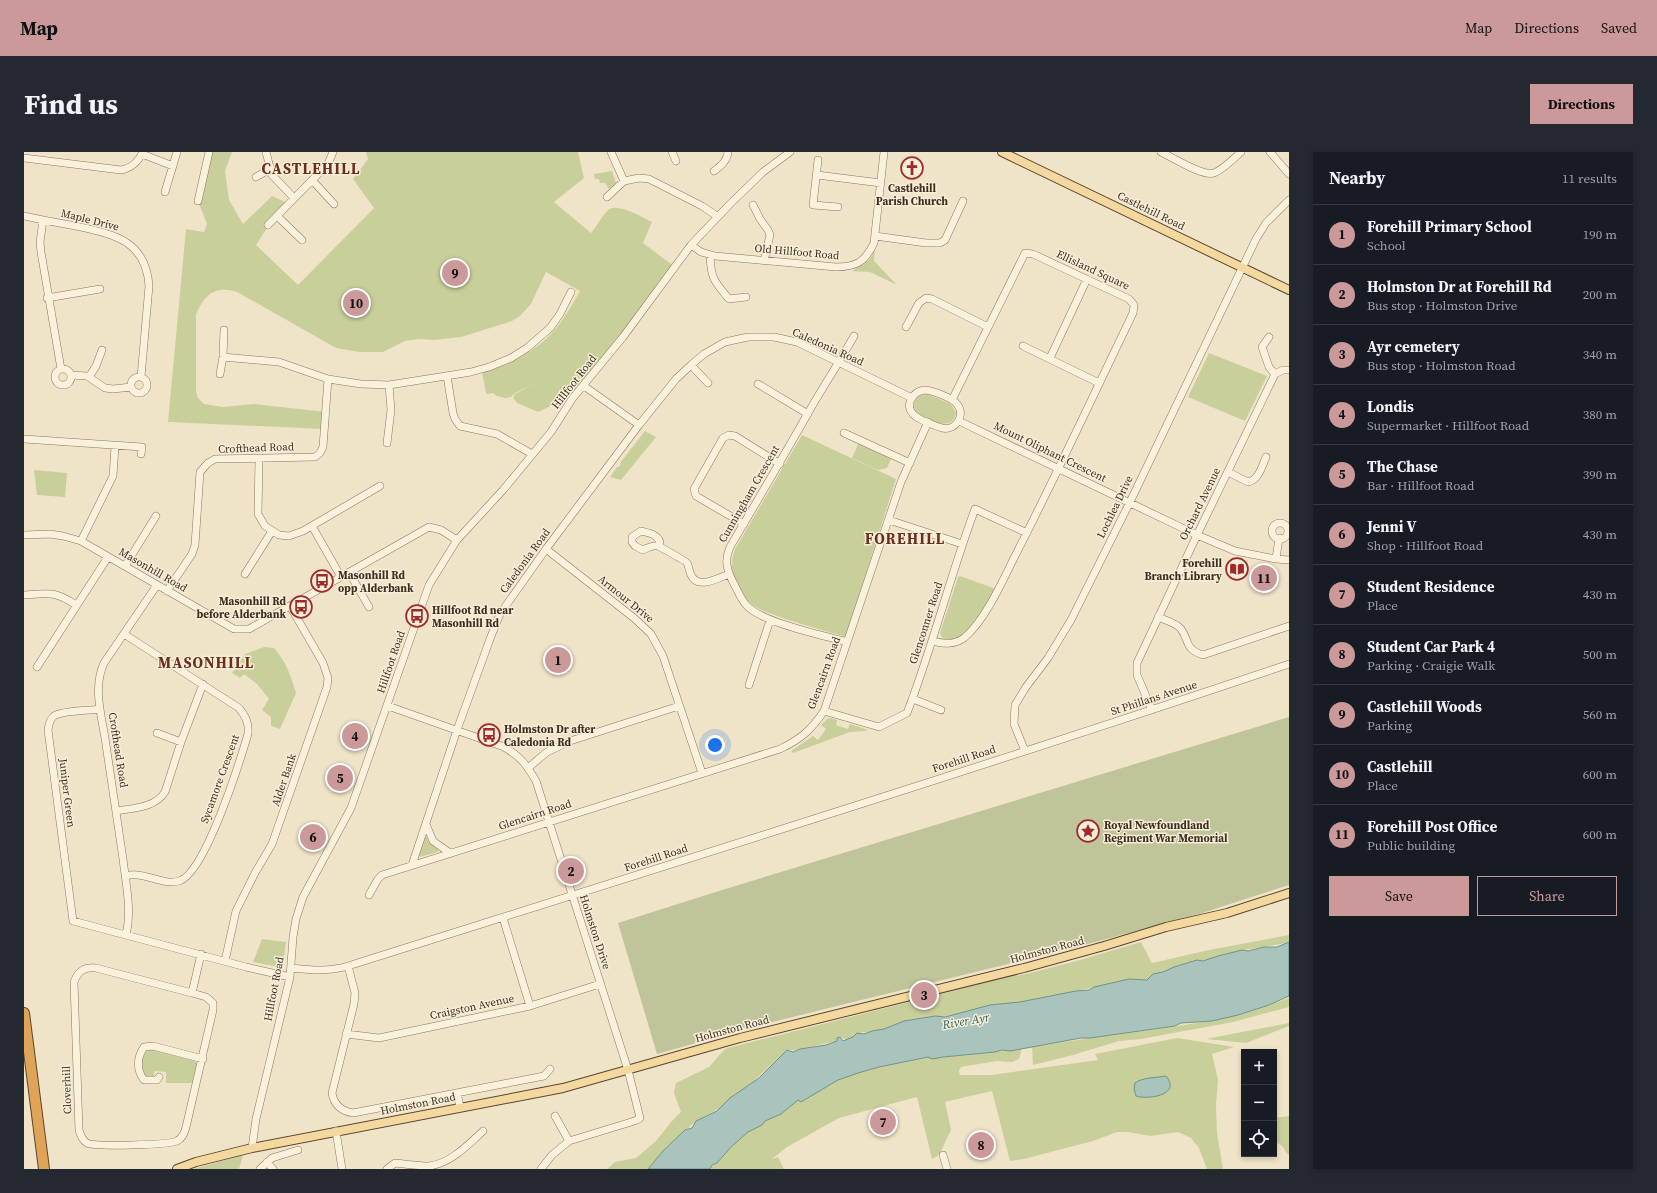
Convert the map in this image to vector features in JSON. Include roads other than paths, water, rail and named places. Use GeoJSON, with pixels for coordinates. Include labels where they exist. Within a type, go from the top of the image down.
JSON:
{"type":"FeatureCollection","features":[{"type":"Feature","properties":{"kind":"highway"},"geometry":{"type":"LineString","coordinates":[[24,1013],[45,1167]]}},
{"type":"Feature","properties":{"kind":"main road","name":"Castlehill Road"},"geometry":{"type":"LineString","coordinates":[[1002,152],[1289,290]]}},
{"type":"Feature","properties":{"kind":"main road","name":"Holmston Road"},"geometry":{"type":"LineString","coordinates":[[177,1169],[196,1162],[252,1148],[552,1090],[740,1038],[1031,966],[1166,927],[1227,913],[1289,893]]}},
{"type":"Feature","properties":{"kind":"street"},"geometry":{"type":"LineString","coordinates":[[165,192],[177,152]]}},
{"type":"Feature","properties":{"kind":"street"},"geometry":{"type":"LineString","coordinates":[[198,201],[209,152]]}},
{"type":"Feature","properties":{"kind":"street"},"geometry":{"type":"LineString","coordinates":[[266,152],[272,175],[294,198]]}},
{"type":"Feature","properties":{"kind":"street"},"geometry":{"type":"LineString","coordinates":[[268,225],[328,164],[333,152]]}},
{"type":"Feature","properties":{"kind":"street"},"geometry":{"type":"LineString","coordinates":[[611,152],[624,181]]}},
{"type":"Feature","properties":{"kind":"street"},"geometry":{"type":"LineString","coordinates":[[672,152],[676,161]]}},
{"type":"Feature","properties":{"kind":"street"},"geometry":{"type":"LineString","coordinates":[[714,171],[725,161],[728,152]]}},
{"type":"Feature","properties":{"kind":"street","name":"Old Hillfoot Road"},"geometry":{"type":"LineString","coordinates":[[691,245],[701,252],[710,254],[764,261],[836,267],[854,265],[869,254],[874,243],[884,152]]}},
{"type":"Feature","properties":{"kind":"street"},"geometry":{"type":"LineString","coordinates":[[1161,152],[1203,173],[1212,174],[1222,169],[1241,152]]}},
{"type":"Feature","properties":{"kind":"street"},"geometry":{"type":"LineString","coordinates":[[1270,152],[1289,174]]}},
{"type":"Feature","properties":{"kind":"street"},"geometry":{"type":"LineString","coordinates":[[24,158],[120,170],[128,169],[143,153],[173,166]]}},
{"type":"Feature","properties":{"kind":"street","name":"Hillfoot Road"},"geometry":{"type":"LineString","coordinates":[[252,1148],[256,1119],[290,977],[293,937],[299,908],[307,890],[351,808],[388,706],[429,585],[457,540],[503,490],[551,432],[572,399],[623,337],[691,245],[763,172],[787,153]]}},
{"type":"Feature","properties":{"kind":"street"},"geometry":{"type":"LineString","coordinates":[[818,160],[813,205],[838,207]]}},
{"type":"Feature","properties":{"kind":"street"},"geometry":{"type":"LineString","coordinates":[[256,177],[270,168]]}},
{"type":"Feature","properties":{"kind":"street"},"geometry":{"type":"LineString","coordinates":[[817,175],[881,183]]}},
{"type":"Feature","properties":{"kind":"street"},"geometry":{"type":"LineString","coordinates":[[607,197],[624,181],[639,178],[649,179],[702,206],[718,216]]}},
{"type":"Feature","properties":{"kind":"street"},"geometry":{"type":"LineString","coordinates":[[312,180],[334,204]]}},
{"type":"Feature","properties":{"kind":"street","name":"Lochlea Drive"},"geometry":{"type":"LineString","coordinates":[[1025,751],[1014,724],[1015,705],[1026,687],[1048,658],[1071,620],[1130,502],[1256,239],[1266,223],[1289,200]]}},
{"type":"Feature","properties":{"kind":"street"},"geometry":{"type":"LineString","coordinates":[[875,236],[926,243],[940,243],[945,240],[963,201]]}},
{"type":"Feature","properties":{"kind":"street"},"geometry":{"type":"LineString","coordinates":[[753,205],[762,213],[770,235],[764,261]]}},
{"type":"Feature","properties":{"kind":"street","name":"Maple Drive"},"geometry":{"type":"LineString","coordinates":[[24,216],[116,235],[141,256],[149,275],[141,377],[147,383],[145,391],[137,393],[131,387],[113,389],[105,388],[89,377],[71,375],[67,370],[61,369]]}},
{"type":"Feature","properties":{"kind":"street"},"geometry":{"type":"LineString","coordinates":[[277,216],[302,240]]}},
{"type":"Feature","properties":{"kind":"street"},"geometry":{"type":"LineString","coordinates":[[43,220],[40,242],[48,298],[61,369],[56,372],[54,378],[58,384],[64,386],[69,383],[71,375]]}},
{"type":"Feature","properties":{"kind":"street","name":"Ellisland Square"},"geometry":{"type":"LineString","coordinates":[[932,641],[946,644],[955,643],[970,632],[980,619],[1027,533],[1133,313],[1134,305],[1129,299],[1033,254],[1025,253],[1021,258],[952,400]]}},
{"type":"Feature","properties":{"kind":"street"},"geometry":{"type":"LineString","coordinates":[[710,254],[710,272],[715,282],[729,299],[746,297]]}},
{"type":"Feature","properties":{"kind":"street"},"geometry":{"type":"LineString","coordinates":[[1050,358],[1087,279]]}},
{"type":"Feature","properties":{"kind":"street"},"geometry":{"type":"LineString","coordinates":[[48,298],[100,289]]}},
{"type":"Feature","properties":{"kind":"street"},"geometry":{"type":"LineString","coordinates":[[223,357],[279,362],[328,379],[361,384],[389,385],[447,376],[489,367],[511,358],[527,348],[550,328],[560,314],[572,292]]}},
{"type":"Feature","properties":{"kind":"street"},"geometry":{"type":"LineString","coordinates":[[906,327],[919,303],[926,298],[932,299],[988,327]]}},
{"type":"Feature","properties":{"kind":"street"},"geometry":{"type":"LineString","coordinates":[[220,374],[223,357],[224,330]]}},
{"type":"Feature","properties":{"kind":"street","name":"Caledonia Road"},"geometry":{"type":"LineString","coordinates":[[412,865],[457,730],[500,614],[639,425],[676,379],[704,354],[725,342],[748,337],[774,336],[797,342],[912,398]]}},
{"type":"Feature","properties":{"kind":"street","name":"Cunningham Crescent"},"geometry":{"type":"LineString","coordinates":[[847,642],[770,620],[746,606],[729,574],[726,562],[727,555],[744,524],[854,336]]}},
{"type":"Feature","properties":{"kind":"street"},"geometry":{"type":"LineString","coordinates":[[1269,336],[1262,347],[1269,367],[1275,374],[1283,370],[1289,370]]}},
{"type":"Feature","properties":{"kind":"street"},"geometry":{"type":"LineString","coordinates":[[1023,346],[1099,382]]}},
{"type":"Feature","properties":{"kind":"street"},"geometry":{"type":"LineString","coordinates":[[89,377],[96,366],[102,350]]}},
{"type":"Feature","properties":{"kind":"street"},"geometry":{"type":"LineString","coordinates":[[691,365],[708,384]]}},
{"type":"Feature","properties":{"kind":"street","name":"Orchard Avenue"},"geometry":{"type":"LineString","coordinates":[[1152,710],[1136,675],[1137,663],[1275,374]]}},
{"type":"Feature","properties":{"kind":"street"},"geometry":{"type":"LineString","coordinates":[[447,376],[453,412],[455,419],[460,426],[497,434],[532,454]]}},
{"type":"Feature","properties":{"kind":"street"},"geometry":{"type":"LineString","coordinates":[[131,387],[133,379],[141,377]]}},
{"type":"Feature","properties":{"kind":"street","name":"Crofthead Road"},"geometry":{"type":"LineString","coordinates":[[167,591],[192,554],[195,546],[200,472],[214,460],[315,457],[320,453],[324,440],[328,379]]}},
{"type":"Feature","properties":{"kind":"street"},"geometry":{"type":"LineString","coordinates":[[758,384],[808,414]]}},
{"type":"Feature","properties":{"kind":"street"},"geometry":{"type":"LineString","coordinates":[[386,443],[391,410],[389,385]]}},
{"type":"Feature","properties":{"kind":"street"},"geometry":{"type":"LineString","coordinates":[[584,386],[639,425]]}},
{"type":"Feature","properties":{"kind":"street"},"geometry":{"type":"LineString","coordinates":[[924,390],[952,400],[958,404],[961,416],[959,421],[953,426],[946,428],[915,417],[911,412],[910,404],[912,398],[915,393],[924,390]]}},
{"type":"Feature","properties":{"kind":"street","name":"Mount Oliphant Crescent"},"geometry":{"type":"LineString","coordinates":[[959,421],[1197,535],[1235,551],[1289,560]]}},
{"type":"Feature","properties":{"kind":"street","name":"Glencairn Road"},"geometry":{"type":"LineString","coordinates":[[369,895],[382,875],[780,749],[805,735],[816,724],[824,711],[901,482],[928,422]]}},
{"type":"Feature","properties":{"kind":"street"},"geometry":{"type":"LineString","coordinates":[[844,433],[910,463]]}},
{"type":"Feature","properties":{"kind":"street"},"geometry":{"type":"LineString","coordinates":[[744,524],[696,496],[694,489],[723,438],[729,435],[735,436],[780,464]]}},
{"type":"Feature","properties":{"kind":"street"},"geometry":{"type":"LineString","coordinates":[[24,439],[142,447],[141,454]]}},
{"type":"Feature","properties":{"kind":"street"},"geometry":{"type":"LineString","coordinates":[[81,541],[113,476],[115,446]]}},
{"type":"Feature","properties":{"kind":"street"},"geometry":{"type":"LineString","coordinates":[[1228,472],[1248,482],[1252,481],[1257,477],[1266,457]]}},
{"type":"Feature","properties":{"kind":"street"},"geometry":{"type":"LineString","coordinates":[[259,459],[258,514],[265,526],[279,535],[289,536],[303,531],[380,486]]}},
{"type":"Feature","properties":{"kind":"street","name":"Glenconner Road"},"geometry":{"type":"LineString","coordinates":[[824,711],[879,727],[907,713],[932,641],[962,544],[975,509],[1027,533]]}},
{"type":"Feature","properties":{"kind":"street"},"geometry":{"type":"LineString","coordinates":[[125,566],[156,516]]}},
{"type":"Feature","properties":{"kind":"street"},"geometry":{"type":"LineString","coordinates":[[889,520],[962,544]]}},
{"type":"Feature","properties":{"kind":"street"},"geometry":{"type":"LineString","coordinates":[[312,526],[341,577]]}},
{"type":"Feature","properties":{"kind":"street","name":"Masonhill Road"},"geometry":{"type":"LineString","coordinates":[[24,535],[50,534],[81,541],[234,629],[249,629],[429,527],[441,530],[457,540]]}},
{"type":"Feature","properties":{"kind":"street"},"geometry":{"type":"LineString","coordinates":[[245,574],[272,531]]}},
{"type":"Feature","properties":{"kind":"street"},"geometry":{"type":"LineString","coordinates":[[1276,559],[1279,538]]}},
{"type":"Feature","properties":{"kind":"street"},"geometry":{"type":"LineString","coordinates":[[658,546],[673,556],[683,559],[688,564],[691,576],[696,581],[703,583],[729,574]]}},
{"type":"Feature","properties":{"kind":"street","name":"Armour Drive"},"geometry":{"type":"LineString","coordinates":[[546,550],[634,618],[651,634],[663,656],[702,773]]}},
{"type":"Feature","properties":{"kind":"street"},"geometry":{"type":"LineString","coordinates":[[37,668],[108,557]]}},
{"type":"Feature","properties":{"kind":"street"},"geometry":{"type":"LineString","coordinates":[[349,572],[369,607]]}},
{"type":"Feature","properties":{"kind":"street","name":"Crofthead Road"},"geometry":{"type":"LineString","coordinates":[[126,935],[129,914],[125,876],[100,710],[98,683],[99,674],[104,663],[157,585]]}},
{"type":"Feature","properties":{"kind":"street"},"geometry":{"type":"LineString","coordinates":[[25,595],[51,593],[65,597],[76,605]]}},
{"type":"Feature","properties":{"kind":"street","name":"Alder Bank"},"geometry":{"type":"LineString","coordinates":[[225,961],[236,911],[255,873],[272,844],[327,687],[328,678],[323,663],[290,606]]}},
{"type":"Feature","properties":{"kind":"street"},"geometry":{"type":"LineString","coordinates":[[1158,617],[1178,626],[1181,629],[1188,646],[1194,652],[1203,655],[1289,626]]}},
{"type":"Feature","properties":{"kind":"street"},"geometry":{"type":"LineString","coordinates":[[749,685],[770,620]]}},
{"type":"Feature","properties":{"kind":"street","name":"Sycamore Crescent"},"geometry":{"type":"LineString","coordinates":[[124,634],[239,708],[246,716],[248,725],[248,734],[226,804],[211,836],[188,876],[180,881],[171,882],[136,874],[125,876]]}},
{"type":"Feature","properties":{"kind":"street","name":"St Phillans Avenue"},"geometry":{"type":"LineString","coordinates":[[1025,751],[1289,664]]}},
{"type":"Feature","properties":{"kind":"street"},"geometry":{"type":"LineString","coordinates":[[116,811],[143,806],[161,799],[165,792],[180,742],[203,684]]}},
{"type":"Feature","properties":{"kind":"street"},"geometry":{"type":"LineString","coordinates":[[913,699],[941,710]]}},
{"type":"Feature","properties":{"kind":"street","name":"Holmston Drive"},"geometry":{"type":"LineString","coordinates":[[388,706],[504,747],[518,756],[536,781],[628,1070],[640,1118],[628,1124],[569,1141]]}},
{"type":"Feature","properties":{"kind":"street"},"geometry":{"type":"LineString","coordinates":[[528,768],[548,752],[570,740],[679,706]]}},
{"type":"Feature","properties":{"kind":"street","name":"Juniper Green"},"geometry":{"type":"LineString","coordinates":[[100,710],[54,716],[49,722],[48,730],[73,921],[126,935]]}},
{"type":"Feature","properties":{"kind":"street"},"geometry":{"type":"LineString","coordinates":[[157,733],[180,742]]}},
{"type":"Feature","properties":{"kind":"street","name":"Forehill Road"},"geometry":{"type":"LineString","coordinates":[[291,968],[321,971],[334,970],[348,966],[572,897],[1025,751]]}},
{"type":"Feature","properties":{"kind":"street"},"geometry":{"type":"LineString","coordinates":[[426,824],[431,838],[436,845],[450,853]]}},
{"type":"Feature","properties":{"kind":"street"},"geometry":{"type":"LineString","coordinates":[[503,918],[530,1006]]}},
{"type":"Feature","properties":{"kind":"street"},"geometry":{"type":"LineString","coordinates":[[126,935],[290,977]]}},
{"type":"Feature","properties":{"kind":"street"},"geometry":{"type":"LineString","coordinates":[[192,992],[201,954]]}},
{"type":"Feature","properties":{"kind":"street"},"geometry":{"type":"LineString","coordinates":[[346,1034],[354,1004],[355,993],[348,966]]}},
{"type":"Feature","properties":{"kind":"street","name":"Cloverhill"},"geometry":{"type":"LineString","coordinates":[[89,967],[96,968],[192,992],[206,997],[213,1002],[213,1015],[183,1137],[178,1141],[167,1144],[100,1145],[87,1143],[81,1138],[79,1130],[74,990],[74,982],[77,975],[82,969],[89,967]]}},
{"type":"Feature","properties":{"kind":"street","name":"Craigston Avenue"},"geometry":{"type":"LineString","coordinates":[[346,1034],[378,1038],[530,1006],[600,984]]}},
{"type":"Feature","properties":{"kind":"street","name":"Holmston Road"},"geometry":{"type":"LineString","coordinates":[[346,1034],[332,1093],[335,1103],[340,1108],[353,1113],[544,1076],[550,1069]]}},
{"type":"Feature","properties":{"kind":"street"},"geometry":{"type":"LineString","coordinates":[[159,1077],[157,1080],[152,1081],[144,1080],[141,1076],[139,1071],[139,1053],[144,1047],[153,1046],[203,1058]]}},
{"type":"Feature","properties":{"kind":"street"},"geometry":{"type":"LineString","coordinates":[[457,1093],[460,1107]]}},
{"type":"Feature","properties":{"kind":"street"},"geometry":{"type":"LineString","coordinates":[[541,1169],[552,1154],[569,1141],[554,1116]]}},
{"type":"Feature","properties":{"kind":"street"},"geometry":{"type":"LineString","coordinates":[[336,1131],[342,1169]]}},
{"type":"Feature","properties":{"kind":"street"},"geometry":{"type":"LineString","coordinates":[[387,1169],[395,1163],[430,1166],[439,1163],[466,1148],[483,1131]]}},
{"type":"Feature","properties":{"kind":"street"},"geometry":{"type":"LineString","coordinates":[[260,1169],[272,1158],[298,1150]]}},
{"type":"Feature","properties":{"kind":"street"},"geometry":{"type":"LineString","coordinates":[[943,1155],[947,1169]]}},
{"type":"Feature","properties":{"kind":"street"},"geometry":{"type":"LineString","coordinates":[[267,1162],[273,1169]]}},
{"type":"Feature","properties":{"kind":"water","name":"River Ayr"},"geometry":{"type":"Polygon","coordinates":[[[1289,942],[1289,996],[1269,1005],[1238,1015],[1212,1021],[1181,1023],[1175,1026],[1081,1038],[1010,1051],[1002,1050],[932,1059],[928,1057],[879,1067],[838,1080],[801,1102],[798,1100],[781,1114],[765,1121],[762,1125],[748,1132],[731,1147],[717,1163],[712,1165],[710,1169],[648,1169],[663,1151],[685,1130],[692,1128],[696,1121],[717,1111],[730,1098],[759,1078],[787,1050],[793,1052],[800,1049],[826,1045],[837,1041],[837,1038],[840,1037],[843,1041],[853,1037],[857,1033],[864,1034],[884,1029],[904,1021],[935,1016],[945,1017],[990,1005],[1020,1002],[1076,991],[1089,990],[1094,987],[1129,979],[1147,980],[1153,974],[1197,960],[1203,961],[1242,950],[1248,951],[1264,947],[1277,947],[1289,942]]]}},
{"type":"Feature","properties":{"kind":"water"},"geometry":{"type":"Polygon","coordinates":[[[1166,1076],[1170,1082],[1170,1088],[1167,1092],[1162,1095],[1148,1097],[1136,1096],[1134,1089],[1135,1083],[1138,1081],[1166,1076]]]}},
{"type":"Feature","properties":{"kind":"place","name":"Castlehill Parish Church"},"geometry":{"type":"Point","coordinates":[912,168]}},
{"type":"Feature","properties":{"kind":"place","name":"Castlehill Woods"},"geometry":{"type":"Point","coordinates":[455,273]}},
{"type":"Feature","properties":{"kind":"place","name":"Castlehill"},"geometry":{"type":"Point","coordinates":[356,303]}},
{"type":"Feature","properties":{"kind":"place","name":"Forehill Branch Library"},"geometry":{"type":"Point","coordinates":[1237,569]}},
{"type":"Feature","properties":{"kind":"place","name":"Forehill Post Office"},"geometry":{"type":"Point","coordinates":[1264,578]}},
{"type":"Feature","properties":{"kind":"place","name":"Masonhill Rd opp Alderbank"},"geometry":{"type":"Point","coordinates":[322,581]}},
{"type":"Feature","properties":{"kind":"place","name":"Masonhill Rd before Alderbank"},"geometry":{"type":"Point","coordinates":[301,607]}},
{"type":"Feature","properties":{"kind":"place","name":"Hillfoot Rd near Masonhill Rd"},"geometry":{"type":"Point","coordinates":[417,616]}},
{"type":"Feature","properties":{"kind":"place","name":"Forehill Primary School"},"geometry":{"type":"Point","coordinates":[558,660]}},
{"type":"Feature","properties":{"kind":"place","name":"Holmston Dr after Caledonia Rd"},"geometry":{"type":"Point","coordinates":[489,735]}},
{"type":"Feature","properties":{"kind":"place","name":"Londis"},"geometry":{"type":"Point","coordinates":[355,736]}},
{"type":"Feature","properties":{"kind":"place","name":"The Chase"},"geometry":{"type":"Point","coordinates":[340,778]}},
{"type":"Feature","properties":{"kind":"place","name":"Royal Newfoundland Regiment War Memorial"},"geometry":{"type":"Point","coordinates":[1088,831]}},
{"type":"Feature","properties":{"kind":"place","name":"Jenni V"},"geometry":{"type":"Point","coordinates":[313,837]}},
{"type":"Feature","properties":{"kind":"place","name":"Holmston Dr at Forehill Rd"},"geometry":{"type":"Point","coordinates":[571,871]}},
{"type":"Feature","properties":{"kind":"place","name":"Ayr cemetery"},"geometry":{"type":"Point","coordinates":[924,995]}},
{"type":"Feature","properties":{"kind":"place","name":"Student Residence"},"geometry":{"type":"Point","coordinates":[883,1122]}},
{"type":"Feature","properties":{"kind":"place","name":"Student Car Park 4"},"geometry":{"type":"Point","coordinates":[981,1145]}},
{"type":"Feature","properties":{"kind":"district","name":"CASTLEHILL"},"geometry":{"type":"Point","coordinates":[311,168]}},
{"type":"Feature","properties":{"kind":"district","name":"FOREHILL"},"geometry":{"type":"Point","coordinates":[905,538]}},
{"type":"Feature","properties":{"kind":"district","name":"MASONHILL"},"geometry":{"type":"Point","coordinates":[206,662]}}]}
